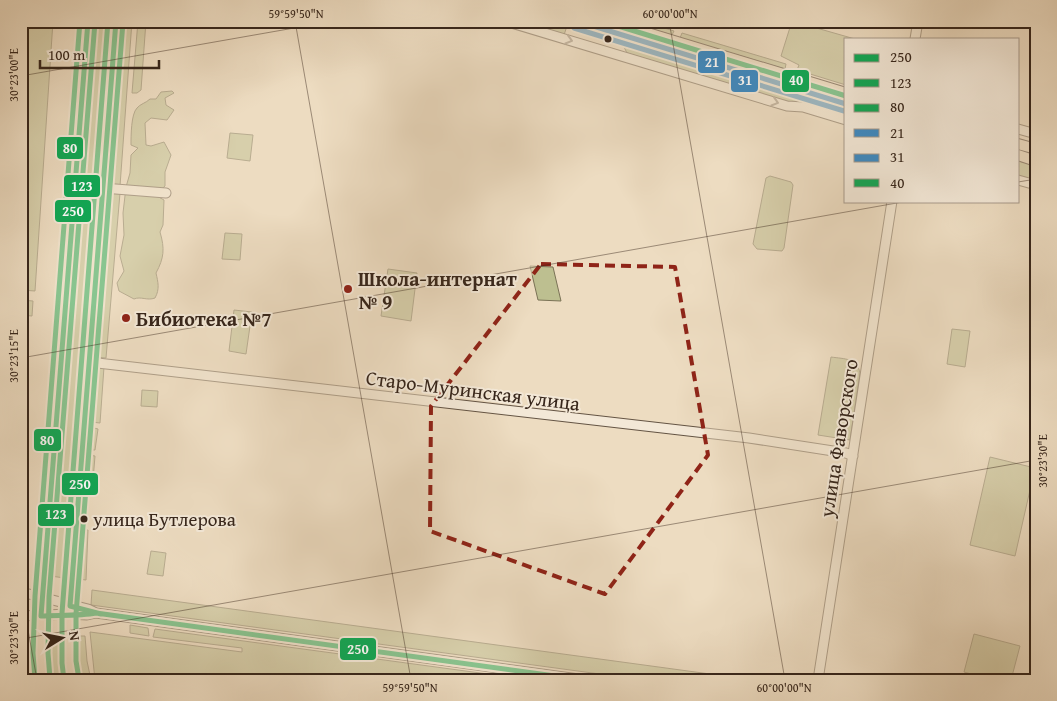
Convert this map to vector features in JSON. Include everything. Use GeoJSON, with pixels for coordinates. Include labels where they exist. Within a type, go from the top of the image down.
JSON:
{"type":"FeatureCollection","features":[{"type":"Feature","properties":{"kind":"main road"},"geometry":{"type":"LineString","coordinates":[[43,680],[40,653],[42,597],[88,21]]}},
{"type":"Feature","properties":{"kind":"main road"},"geometry":{"type":"LineString","coordinates":[[72,680],[69,662],[70,610],[116,21]]}},
{"type":"Feature","properties":{"kind":"main road"},"geometry":{"type":"LineString","coordinates":[[576,21],[844,103]]}},
{"type":"Feature","properties":{"kind":"main road"},"geometry":{"type":"LineString","coordinates":[[608,21],[844,91]]}},
{"type":"Feature","properties":{"kind":"main road"},"geometry":{"type":"LineString","coordinates":[[1020,145],[1036,150]]}},
{"type":"Feature","properties":{"kind":"main road"},"geometry":{"type":"LineString","coordinates":[[1020,156],[1036,161]]}},
{"type":"Feature","properties":{"kind":"street"},"geometry":{"type":"LineString","coordinates":[[506,21],[787,106],[803,107],[844,119]]}},
{"type":"Feature","properties":{"kind":"street"},"geometry":{"type":"LineString","coordinates":[[916,38],[918,21]]}},
{"type":"Feature","properties":{"kind":"street"},"geometry":{"type":"LineString","coordinates":[[1020,129],[1036,134]]}},
{"type":"Feature","properties":{"kind":"street"},"geometry":{"type":"LineString","coordinates":[[1020,181],[1036,185]]}},
{"type":"Feature","properties":{"kind":"street"},"geometry":{"type":"LineString","coordinates":[[103,188],[166,193]]}},
{"type":"Feature","properties":{"kind":"street","name":"улица Фаворского"},"geometry":{"type":"LineString","coordinates":[[818,680],[892,202]]}},
{"type":"Feature","properties":{"kind":"street","name":"Старо-Муринская улица"},"geometry":{"type":"LineString","coordinates":[[89,362],[750,438],[846,452],[852,456]]}},
{"type":"Feature","properties":{"kind":"street"},"geometry":{"type":"LineString","coordinates":[[21,592],[42,597],[87,616],[96,613],[586,680]]}},
{"type":"Feature","properties":{"kind":"street"},"geometry":{"type":"LineString","coordinates":[[21,616],[41,616],[70,610]]}},
{"type":"Feature","properties":{"kind":"highlighted area"},"geometry":{"type":"Polygon","coordinates":[[[541,264],[675,267],[708,455],[605,594],[430,531],[431,406],[541,264]]]}},
{"type":"Feature","properties":{"kind":"green space"},"geometry":{"type":"Polygon","coordinates":[[[30,21],[53,21],[35,291],[21,290],[21,35],[22,24],[30,21]]]}},
{"type":"Feature","properties":{"kind":"green space"},"geometry":{"type":"Polygon","coordinates":[[[94,21],[109,21],[109,30],[65,578],[50,576],[94,21]]]}},
{"type":"Feature","properties":{"kind":"green space"},"geometry":{"type":"Polygon","coordinates":[[[123,21],[132,21],[120,186],[110,185],[123,21]]]}},
{"type":"Feature","properties":{"kind":"green space"},"geometry":{"type":"Polygon","coordinates":[[[138,21],[146,21],[141,90],[137,93],[132,93],[138,21]]]}},
{"type":"Feature","properties":{"kind":"green space"},"geometry":{"type":"Polygon","coordinates":[[[520,21],[562,21],[568,23],[564,35],[520,21]]]}},
{"type":"Feature","properties":{"kind":"green space"},"geometry":{"type":"Polygon","coordinates":[[[625,21],[642,21],[674,31],[672,35],[625,21]]]}},
{"type":"Feature","properties":{"kind":"green space"},"geometry":{"type":"Polygon","coordinates":[[[792,21],[852,38],[844,38],[844,84],[797,70],[799,65],[781,56],[792,21]]]}},
{"type":"Feature","properties":{"kind":"green space"},"geometry":{"type":"Polygon","coordinates":[[[682,33],[786,64],[785,69],[680,38],[682,33]]]}},
{"type":"Feature","properties":{"kind":"green space"},"geometry":{"type":"Polygon","coordinates":[[[627,41],[815,98],[839,109],[841,112],[840,114],[787,102],[627,53],[624,47],[627,41]]]}},
{"type":"Feature","properties":{"kind":"green space"},"geometry":{"type":"Polygon","coordinates":[[[172,91],[174,93],[165,98],[166,105],[174,110],[167,120],[151,118],[145,123],[146,145],[151,146],[164,142],[171,155],[165,172],[165,186],[155,195],[164,200],[163,225],[160,232],[163,253],[156,273],[158,292],[155,298],[134,299],[119,291],[117,283],[124,271],[120,256],[124,235],[123,213],[126,187],[130,173],[131,155],[138,148],[131,145],[132,120],[135,111],[140,105],[150,99],[156,99],[161,92],[172,91]]]}},
{"type":"Feature","properties":{"kind":"green space"},"geometry":{"type":"Polygon","coordinates":[[[230,133],[253,135],[250,161],[227,158],[230,133]]]}},
{"type":"Feature","properties":{"kind":"green space"},"geometry":{"type":"Polygon","coordinates":[[[1020,161],[1036,165],[1036,181],[1020,177],[1020,161]]]}},
{"type":"Feature","properties":{"kind":"green space"},"geometry":{"type":"Polygon","coordinates":[[[770,176],[791,182],[793,185],[782,251],[757,249],[753,244],[766,178],[770,176]]]}},
{"type":"Feature","properties":{"kind":"green space"},"geometry":{"type":"Polygon","coordinates":[[[109,192],[120,193],[106,358],[96,357],[109,192]]]}},
{"type":"Feature","properties":{"kind":"green space"},"geometry":{"type":"Polygon","coordinates":[[[225,233],[242,234],[240,260],[222,259],[225,233]]]}},
{"type":"Feature","properties":{"kind":"green space"},"geometry":{"type":"Polygon","coordinates":[[[530,266],[553,267],[561,301],[538,300],[530,266]]]}},
{"type":"Feature","properties":{"kind":"green space"},"geometry":{"type":"Polygon","coordinates":[[[388,269],[417,273],[411,321],[381,316],[388,269]]]}},
{"type":"Feature","properties":{"kind":"green space"},"geometry":{"type":"Polygon","coordinates":[[[21,300],[33,301],[32,316],[21,315],[21,300]]]}},
{"type":"Feature","properties":{"kind":"green space"},"geometry":{"type":"Polygon","coordinates":[[[234,310],[252,312],[246,354],[229,351],[234,310]]]}},
{"type":"Feature","properties":{"kind":"green space"},"geometry":{"type":"Polygon","coordinates":[[[952,329],[970,331],[965,367],[947,364],[952,329]]]}},
{"type":"Feature","properties":{"kind":"green space"},"geometry":{"type":"Polygon","coordinates":[[[831,357],[850,360],[856,364],[860,373],[850,440],[818,435],[831,357]]]}},
{"type":"Feature","properties":{"kind":"green space"},"geometry":{"type":"Polygon","coordinates":[[[95,366],[104,367],[100,423],[91,422],[95,366]]]}},
{"type":"Feature","properties":{"kind":"green space"},"geometry":{"type":"Polygon","coordinates":[[[142,390],[158,391],[157,407],[141,406],[142,390]]]}},
{"type":"Feature","properties":{"kind":"green space"},"geometry":{"type":"Polygon","coordinates":[[[90,427],[98,429],[95,450],[90,450],[89,455],[95,456],[93,480],[86,479],[90,427]]]}},
{"type":"Feature","properties":{"kind":"green space"},"geometry":{"type":"Polygon","coordinates":[[[990,457],[1035,468],[1015,556],[970,545],[990,457]]]}},
{"type":"Feature","properties":{"kind":"green space"},"geometry":{"type":"Polygon","coordinates":[[[85,530],[88,530],[86,580],[78,579],[81,542],[85,530]]]}},
{"type":"Feature","properties":{"kind":"green space"},"geometry":{"type":"Polygon","coordinates":[[[151,551],[166,553],[163,576],[147,574],[151,551]]]}},
{"type":"Feature","properties":{"kind":"green space"},"geometry":{"type":"Polygon","coordinates":[[[92,590],[710,674],[740,680],[644,680],[91,605],[92,590]]]}},
{"type":"Feature","properties":{"kind":"green space"},"geometry":{"type":"Polygon","coordinates":[[[130,625],[148,628],[149,636],[130,633],[130,625]]]}},
{"type":"Feature","properties":{"kind":"green space"},"geometry":{"type":"Polygon","coordinates":[[[155,629],[532,680],[95,680],[90,632],[242,652],[242,648],[153,637],[155,629]]]}},
{"type":"Feature","properties":{"kind":"green space"},"geometry":{"type":"Polygon","coordinates":[[[46,634],[62,635],[65,680],[50,680],[46,634]]]}},
{"type":"Feature","properties":{"kind":"green space"},"geometry":{"type":"Polygon","coordinates":[[[974,634],[1020,646],[1011,680],[993,680],[964,672],[974,634]]]}},
{"type":"Feature","properties":{"kind":"green space"},"geometry":{"type":"Polygon","coordinates":[[[75,636],[85,636],[91,680],[79,680],[75,636]]]}},
{"type":"Feature","properties":{"kind":"transit line","name":"80"},"geometry":{"type":"LineString","coordinates":[[35,680],[33,653],[35,596],[80,21]]}},
{"type":"Feature","properties":{"kind":"transit line","name":"250"},"geometry":{"type":"LineString","coordinates":[[88,21],[41,616],[96,613],[584,680]]}},
{"type":"Feature","properties":{"kind":"transit line","name":"80"},"geometry":{"type":"LineString","coordinates":[[64,680],[62,613],[108,21]]}},
{"type":"Feature","properties":{"kind":"transit line","name":"250"},"geometry":{"type":"LineString","coordinates":[[101,614],[70,606],[116,21]]}},
{"type":"Feature","properties":{"kind":"transit line","name":"21"},"geometry":{"type":"LineString","coordinates":[[577,21],[844,103]]}},
{"type":"Feature","properties":{"kind":"transit line","name":"40"},"geometry":{"type":"LineString","coordinates":[[602,21],[844,95]]}},
{"type":"Feature","properties":{"kind":"transit line","name":"123"},"geometry":{"type":"LineString","coordinates":[[50,679],[48,653],[49,597],[95,22]]}},
{"type":"Feature","properties":{"kind":"transit line","name":"123"},"geometry":{"type":"LineString","coordinates":[[79,679],[76,661],[76,614],[123,22]]}},
{"type":"Feature","properties":{"kind":"transit line","name":"31"},"geometry":{"type":"LineString","coordinates":[[574,28],[844,111]]}},
{"type":"Feature","properties":{"kind":"place","name":"Школа-интернат № 9"},"geometry":{"type":"Point","coordinates":[348,289]}},
{"type":"Feature","properties":{"kind":"place","name":"Бибиотека №7"},"geometry":{"type":"Point","coordinates":[126,318]}},
{"type":"Feature","properties":{"kind":"place","name":"улица Бутлерова"},"geometry":{"type":"Point","coordinates":[84,519]}}]}
